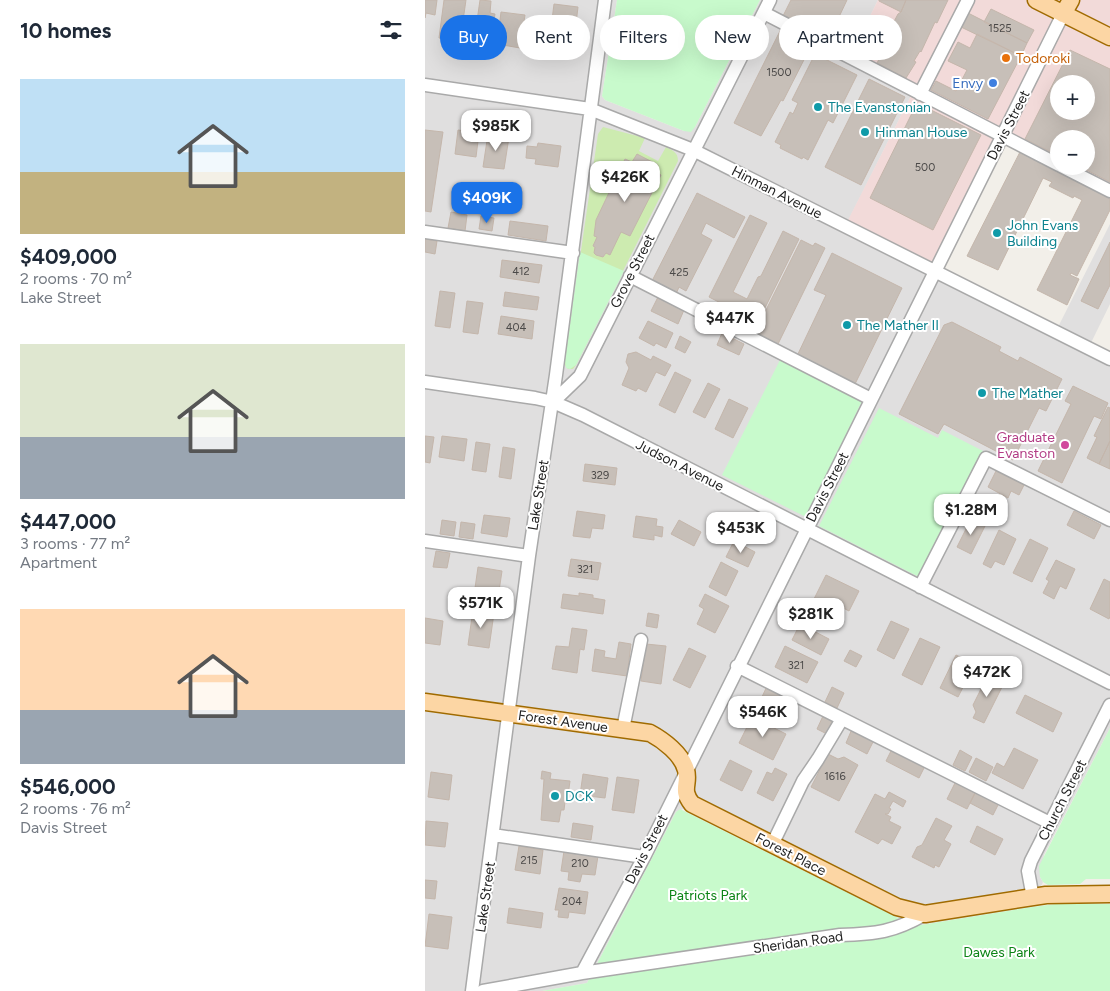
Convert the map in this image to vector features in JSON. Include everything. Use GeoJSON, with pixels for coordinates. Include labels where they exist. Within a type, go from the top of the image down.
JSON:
{"type":"FeatureCollection","features":[{"type":"Feature","properties":{"kind":"main road"},"geometry":{"type":"LineString","coordinates":[[1036,0],[1067,7],[1110,37]]}},
{"type":"Feature","properties":{"kind":"main road","name":"Forest Avenue"},"geometry":{"type":"LineString","coordinates":[[425,702],[650,734],[669,746],[686,770]]}},
{"type":"Feature","properties":{"kind":"main road","name":"Forest Place"},"geometry":{"type":"LineString","coordinates":[[686,770],[686,797],[692,804],[897,907],[925,914]]}},
{"type":"Feature","properties":{"kind":"main road","name":"Sheridan Road"},"geometry":{"type":"LineString","coordinates":[[925,914],[1047,895],[1110,894]]}},
{"type":"Feature","properties":{"kind":"street","name":"Lake Street"},"geometry":{"type":"LineString","coordinates":[[472,991],[529,556],[553,402],[573,253],[605,0]]}},
{"type":"Feature","properties":{"kind":"street","name":"Grove Street"},"geometry":{"type":"LineString","coordinates":[[553,402],[580,376],[770,0]]}},
{"type":"Feature","properties":{"kind":"street"},"geometry":{"type":"LineString","coordinates":[[920,94],[968,0]]}},
{"type":"Feature","properties":{"kind":"street","name":"Davis Street"},"geometry":{"type":"LineString","coordinates":[[582,973],[643,856],[1067,7]]}},
{"type":"Feature","properties":{"kind":"street"},"geometry":{"type":"LineString","coordinates":[[764,13],[1050,161]]}},
{"type":"Feature","properties":{"kind":"street","name":"Hinman Avenue"},"geometry":{"type":"LineString","coordinates":[[425,84],[590,109],[693,150],[1110,359]]}},
{"type":"Feature","properties":{"kind":"street"},"geometry":{"type":"LineString","coordinates":[[1079,175],[1110,190]]}},
{"type":"Feature","properties":{"kind":"street"},"geometry":{"type":"LineString","coordinates":[[425,232],[573,253]]}},
{"type":"Feature","properties":{"kind":"street"},"geometry":{"type":"LineString","coordinates":[[630,276],[871,399]]}},
{"type":"Feature","properties":{"kind":"street","name":"Judson Avenue"},"geometry":{"type":"LineString","coordinates":[[425,382],[535,398],[553,402],[583,415],[1110,683]]}},
{"type":"Feature","properties":{"kind":"street"},"geometry":{"type":"LineString","coordinates":[[919,587],[986,458],[1110,520]]}},
{"type":"Feature","properties":{"kind":"street"},"geometry":{"type":"LineString","coordinates":[[425,541],[529,556]]}},
{"type":"Feature","properties":{"kind":"street"},"geometry":{"type":"LineString","coordinates":[[623,729],[641,640]]}},
{"type":"Feature","properties":{"kind":"street"},"geometry":{"type":"LineString","coordinates":[[737,666],[1050,823]]}},
{"type":"Feature","properties":{"kind":"street","name":"Church Street"},"geometry":{"type":"LineString","coordinates":[[1033,898],[1029,871],[1031,861],[1110,705]]}},
{"type":"Feature","properties":{"kind":"street"},"geometry":{"type":"LineString","coordinates":[[773,844],[803,781],[842,719]]}},
{"type":"Feature","properties":{"kind":"street"},"geometry":{"type":"LineString","coordinates":[[493,835],[643,856]]}},
{"type":"Feature","properties":{"kind":"street","name":"Sheridan Road"},"geometry":{"type":"LineString","coordinates":[[483,991],[582,973],[840,935],[892,930],[925,914]]}},
{"type":"Feature","properties":{"kind":"shaded area"},"geometry":{"type":"Polygon","coordinates":[[[425,0],[617,0],[615,15],[600,15],[600,60],[608,60],[602,96],[605,100],[684,131],[695,127],[729,60],[769,60],[769,15],[752,15],[760,0],[878,0],[871,15],[779,15],[779,60],[863,60],[915,88],[845,227],[1054,335],[1110,224],[1110,304],[1087,351],[1110,363],[1110,728],[1044,855],[1040,877],[1043,882],[1032,907],[921,925],[900,919],[683,809],[676,812],[587,983],[542,991],[425,991],[425,0]]]}},
{"type":"Feature","properties":{"kind":"shaded area"},"geometry":{"type":"Polygon","coordinates":[[[878,0],[1110,0],[1110,188],[1084,175],[1095,175],[1095,130],[1050,130],[1050,158],[1001,134],[931,272],[844,228],[915,88],[862,60],[902,60],[902,15],[870,15],[878,0]]]}},
{"type":"Feature","properties":{"kind":"green space"},"geometry":{"type":"Polygon","coordinates":[[[617,0],[760,0],[752,15],[695,15],[695,60],[729,60],[691,132],[684,131],[605,100],[602,96],[608,60],[685,60],[685,15],[615,15],[617,0]]]}},
{"type":"Feature","properties":{"kind":"green space"},"geometry":{"type":"Polygon","coordinates":[[[603,127],[645,138],[639,151],[658,161],[666,147],[676,154],[678,161],[576,365],[573,369],[568,369],[565,361],[598,134],[603,127]],[[637,155],[594,236],[597,237],[593,246],[595,247],[594,253],[596,255],[603,257],[605,255],[621,232],[658,166],[637,155]]]}},
{"type":"Feature","properties":{"kind":"green space"},"geometry":{"type":"Polygon","coordinates":[[[580,252],[624,271],[576,365],[570,369],[566,368],[565,361],[580,252]]]}},
{"type":"Feature","properties":{"kind":"green space"},"geometry":{"type":"Polygon","coordinates":[[[780,360],[862,401],[806,517],[722,475],[780,360]]]}},
{"type":"Feature","properties":{"kind":"green space"},"geometry":{"type":"Polygon","coordinates":[[[879,408],[938,438],[942,430],[983,451],[919,577],[819,526],[879,408]]]}},
{"type":"Feature","properties":{"kind":"green space"},"geometry":{"type":"Polygon","coordinates":[[[1110,728],[1110,879],[1086,879],[1080,884],[1048,885],[1040,877],[1039,866],[1110,728]]]}},
{"type":"Feature","properties":{"kind":"green space"},"geometry":{"type":"Polygon","coordinates":[[[680,809],[900,919],[921,925],[1064,903],[1110,904],[1110,991],[542,991],[587,983],[676,812],[680,809]]]}},
{"type":"Feature","properties":{"kind":"building"},"geometry":{"type":"Polygon","coordinates":[[[425,0],[437,0],[435,15],[426,13],[425,18],[425,0]]]}},
{"type":"Feature","properties":{"kind":"building"},"geometry":{"type":"Polygon","coordinates":[[[444,0],[466,0],[464,15],[442,15],[444,0]]]}},
{"type":"Feature","properties":{"kind":"building"},"geometry":{"type":"Polygon","coordinates":[[[480,0],[491,1],[490,13],[495,15],[478,15],[480,0]]]}},
{"type":"Feature","properties":{"kind":"building"},"geometry":{"type":"Polygon","coordinates":[[[791,0],[847,0],[840,15],[784,15],[791,0]]]}},
{"type":"Feature","properties":{"kind":"building"},"geometry":{"type":"Polygon","coordinates":[[[879,0],[906,0],[901,12],[879,1],[879,0]]]}},
{"type":"Feature","properties":{"kind":"building"},"geometry":{"type":"Polygon","coordinates":[[[906,0],[948,0],[906,78],[877,63],[879,60],[902,60],[902,15],[897,15],[901,12],[906,0]]]}},
{"type":"Feature","properties":{"kind":"building"},"geometry":{"type":"Polygon","coordinates":[[[554,4],[578,7],[577,15],[553,15],[554,4]]]}},
{"type":"Feature","properties":{"kind":"building"},"geometry":{"type":"Polygon","coordinates":[[[991,9],[1034,30],[1027,43],[984,22],[991,9]]]}},
{"type":"Feature","properties":{"kind":"building"},"geometry":{"type":"Polygon","coordinates":[[[501,12],[525,15],[517,15],[517,47],[507,46],[507,15],[501,15],[501,12]]]}},
{"type":"Feature","properties":{"kind":"building"},"geometry":{"type":"Polygon","coordinates":[[[968,13],[1027,43],[1021,56],[961,27],[968,13]]]}},
{"type":"Feature","properties":{"kind":"building"},"geometry":{"type":"Polygon","coordinates":[[[779,33],[779,60],[804,60],[783,101],[781,100],[761,136],[734,123],[766,60],[769,60],[769,53],[779,33]]]}},
{"type":"Feature","properties":{"kind":"building"},"geometry":{"type":"Polygon","coordinates":[[[977,34],[1021,56],[988,119],[931,90],[936,81],[956,91],[967,70],[948,61],[958,42],[970,48],[977,34]]]}},
{"type":"Feature","properties":{"kind":"building"},"geometry":{"type":"Polygon","coordinates":[[[1070,50],[1110,69],[1110,182],[1095,174],[1095,130],[1050,130],[1050,152],[1025,139],[1050,90],[1050,120],[1095,120],[1095,75],[1057,75],[1070,50]]]}},
{"type":"Feature","properties":{"kind":"building","name":"The Evanstonian"},"geometry":{"type":"Polygon","coordinates":[[[812,60],[827,60],[857,75],[833,123],[828,120],[808,160],[780,148],[781,145],[775,142],[790,112],[793,114],[798,103],[792,100],[812,60]]]}},
{"type":"Feature","properties":{"kind":"building","name":"Hinman House"},"geometry":{"type":"Polygon","coordinates":[[[869,79],[905,97],[861,185],[825,167],[869,79]]]}},
{"type":"Feature","properties":{"kind":"building"},"geometry":{"type":"Polygon","coordinates":[[[917,103],[981,135],[933,230],[870,198],[917,103]]]}},
{"type":"Feature","properties":{"kind":"building"},"geometry":{"type":"Polygon","coordinates":[[[425,130],[443,132],[431,212],[425,211],[425,130]]]}},
{"type":"Feature","properties":{"kind":"building"},"geometry":{"type":"Polygon","coordinates":[[[458,130],[479,133],[476,157],[455,154],[458,130]]]}},
{"type":"Feature","properties":{"kind":"building"},"geometry":{"type":"Polygon","coordinates":[[[488,134],[509,137],[504,169],[483,167],[488,134]]]}},
{"type":"Feature","properties":{"kind":"building"},"geometry":{"type":"Polygon","coordinates":[[[538,143],[561,146],[558,167],[535,164],[536,159],[526,158],[527,146],[537,147],[538,143]]]}},
{"type":"Feature","properties":{"kind":"building","name":"John Evans Building"},"geometry":{"type":"Polygon","coordinates":[[[1021,150],[1050,165],[1050,175],[1070,175],[1110,195],[1110,210],[1077,276],[1071,273],[1070,275],[1079,279],[1067,305],[1037,290],[1082,200],[1074,196],[1073,198],[1049,186],[1052,182],[1043,178],[998,270],[967,256],[1021,150]]]}},
{"type":"Feature","properties":{"kind":"building"},"geometry":{"type":"Polygon","coordinates":[[[637,154],[658,165],[655,172],[661,175],[630,236],[621,232],[610,255],[606,253],[603,257],[596,255],[594,253],[595,247],[593,246],[597,237],[594,236],[596,220],[625,159],[632,162],[637,154]]]}},
{"type":"Feature","properties":{"kind":"building"},"geometry":{"type":"Polygon","coordinates":[[[506,184],[521,187],[518,210],[503,207],[506,184]]]}},
{"type":"Feature","properties":{"kind":"building"},"geometry":{"type":"Polygon","coordinates":[[[697,193],[745,217],[734,238],[706,223],[701,234],[712,240],[686,291],[679,287],[676,294],[652,281],[697,193]]]}},
{"type":"Feature","properties":{"kind":"building"},"geometry":{"type":"Polygon","coordinates":[[[451,212],[467,215],[465,231],[448,228],[451,212]]]}},
{"type":"Feature","properties":{"kind":"building"},"geometry":{"type":"Polygon","coordinates":[[[750,215],[767,223],[733,292],[747,299],[758,277],[761,276],[783,231],[799,239],[758,322],[709,297],[750,215]]]}},
{"type":"Feature","properties":{"kind":"building"},"geometry":{"type":"Polygon","coordinates":[[[481,216],[494,218],[492,231],[479,229],[481,216]]]}},
{"type":"Feature","properties":{"kind":"building"},"geometry":{"type":"Polygon","coordinates":[[[510,221],[548,226],[546,241],[508,235],[510,221]]]}},
{"type":"Feature","properties":{"kind":"building"},"geometry":{"type":"Polygon","coordinates":[[[425,239],[437,241],[435,254],[425,252],[425,239]]]}},
{"type":"Feature","properties":{"kind":"building"},"geometry":{"type":"Polygon","coordinates":[[[801,240],[813,246],[815,243],[825,248],[777,346],[754,334],[801,240]]]}},
{"type":"Feature","properties":{"kind":"building"},"geometry":{"type":"Polygon","coordinates":[[[1110,242],[1110,285],[1098,309],[1081,301],[1110,242]]]}},
{"type":"Feature","properties":{"kind":"building","name":"The Mather II"},"geometry":{"type":"Polygon","coordinates":[[[832,253],[902,288],[855,384],[797,356],[826,295],[814,290],[832,253]]]}},
{"type":"Feature","properties":{"kind":"building"},"geometry":{"type":"Polygon","coordinates":[[[502,260],[542,265],[539,283],[500,277],[502,260]]]}},
{"type":"Feature","properties":{"kind":"building"},"geometry":{"type":"Polygon","coordinates":[[[440,291],[455,293],[450,328],[435,326],[440,291]]]}},
{"type":"Feature","properties":{"kind":"building"},"geometry":{"type":"Polygon","coordinates":[[[505,292],[539,297],[537,310],[503,306],[505,292]]]}},
{"type":"Feature","properties":{"kind":"building"},"geometry":{"type":"Polygon","coordinates":[[[658,297],[684,310],[678,324],[651,311],[658,297]]]}},
{"type":"Feature","properties":{"kind":"building"},"geometry":{"type":"Polygon","coordinates":[[[467,301],[483,303],[478,334],[463,332],[467,301]]]}},
{"type":"Feature","properties":{"kind":"building"},"geometry":{"type":"Polygon","coordinates":[[[501,316],[534,321],[532,339],[498,334],[501,316]]]}},
{"type":"Feature","properties":{"kind":"building"},"geometry":{"type":"Polygon","coordinates":[[[648,321],[673,333],[666,348],[656,343],[654,346],[639,338],[648,321]]]}},
{"type":"Feature","properties":{"kind":"building","name":"The Mather"},"geometry":{"type":"Polygon","coordinates":[[[952,322],[1001,347],[999,351],[1018,361],[1020,357],[1062,379],[1046,411],[1039,408],[1013,460],[944,424],[938,434],[899,414],[944,325],[952,322]]]}},
{"type":"Feature","properties":{"kind":"building"},"geometry":{"type":"Polygon","coordinates":[[[722,333],[744,344],[739,355],[717,345],[722,333]]]}},
{"type":"Feature","properties":{"kind":"building"},"geometry":{"type":"Polygon","coordinates":[[[680,336],[691,342],[685,353],[675,348],[680,336]]]}},
{"type":"Feature","properties":{"kind":"building"},"geometry":{"type":"Polygon","coordinates":[[[636,352],[651,360],[653,356],[671,365],[665,376],[656,372],[646,392],[638,388],[636,391],[622,385],[629,368],[626,362],[628,354],[636,352]]]}},
{"type":"Feature","properties":{"kind":"building"},"geometry":{"type":"Polygon","coordinates":[[[675,372],[691,380],[675,413],[659,405],[675,372]]]}},
{"type":"Feature","properties":{"kind":"building"},"geometry":{"type":"Polygon","coordinates":[[[708,383],[720,389],[705,418],[693,412],[708,383]]]}},
{"type":"Feature","properties":{"kind":"building","name":"Graduate Evanston"},"geometry":{"type":"Polygon","coordinates":[[[1073,386],[1108,403],[1101,419],[1094,416],[1062,483],[1038,471],[1071,404],[1065,401],[1073,386]]]}},
{"type":"Feature","properties":{"kind":"building"},"geometry":{"type":"Polygon","coordinates":[[[729,399],[748,408],[733,438],[715,429],[729,399]]]}},
{"type":"Feature","properties":{"kind":"building"},"geometry":{"type":"Polygon","coordinates":[[[1108,407],[1110,408],[1110,441],[1099,464],[1087,458],[1097,437],[1094,436],[1108,407]]]}},
{"type":"Feature","properties":{"kind":"building"},"geometry":{"type":"Polygon","coordinates":[[[425,436],[434,437],[430,463],[425,462],[425,436]]]}},
{"type":"Feature","properties":{"kind":"building"},"geometry":{"type":"Polygon","coordinates":[[[442,436],[467,439],[464,461],[439,457],[442,436]]]}},
{"type":"Feature","properties":{"kind":"building"},"geometry":{"type":"Polygon","coordinates":[[[1110,441],[1110,469],[1099,464],[1110,441]]]}},
{"type":"Feature","properties":{"kind":"building"},"geometry":{"type":"Polygon","coordinates":[[[476,442],[490,444],[486,472],[472,470],[476,442]]]}},
{"type":"Feature","properties":{"kind":"building"},"geometry":{"type":"Polygon","coordinates":[[[503,447],[515,449],[511,479],[499,477],[503,447]]]}},
{"type":"Feature","properties":{"kind":"building"},"geometry":{"type":"Polygon","coordinates":[[[585,464],[617,468],[615,485],[583,481],[585,464]]]}},
{"type":"Feature","properties":{"kind":"building"},"geometry":{"type":"Polygon","coordinates":[[[996,471],[1024,485],[1019,495],[1011,491],[1008,498],[988,487],[996,471]]]}},
{"type":"Feature","properties":{"kind":"building"},"geometry":{"type":"Polygon","coordinates":[[[577,511],[605,515],[603,529],[592,528],[590,538],[573,536],[577,511]]]}},
{"type":"Feature","properties":{"kind":"building"},"geometry":{"type":"Polygon","coordinates":[[[1074,511],[1101,525],[1094,539],[1067,525],[1074,511]]]}},
{"type":"Feature","properties":{"kind":"building"},"geometry":{"type":"Polygon","coordinates":[[[484,515],[510,518],[507,537],[481,533],[484,515]]]}},
{"type":"Feature","properties":{"kind":"building"},"geometry":{"type":"Polygon","coordinates":[[[636,516],[657,519],[656,526],[663,527],[662,537],[654,535],[654,540],[633,537],[636,516]]]}},
{"type":"Feature","properties":{"kind":"building"},"geometry":{"type":"Polygon","coordinates":[[[971,519],[985,526],[971,554],[957,547],[971,519]]]}},
{"type":"Feature","properties":{"kind":"building"},"geometry":{"type":"Polygon","coordinates":[[[442,520],[456,522],[454,536],[440,534],[442,520]]]}},
{"type":"Feature","properties":{"kind":"building"},"geometry":{"type":"Polygon","coordinates":[[[679,520],[701,532],[694,546],[671,534],[679,520]]]}},
{"type":"Feature","properties":{"kind":"building"},"geometry":{"type":"Polygon","coordinates":[[[461,522],[475,524],[473,539],[459,537],[461,522]]]}},
{"type":"Feature","properties":{"kind":"building"},"geometry":{"type":"Polygon","coordinates":[[[999,530],[1016,539],[1004,565],[995,561],[991,568],[983,564],[999,530]]]}},
{"type":"Feature","properties":{"kind":"building"},"geometry":{"type":"Polygon","coordinates":[[[1030,539],[1048,548],[1032,582],[1013,573],[1030,539]]]}},
{"type":"Feature","properties":{"kind":"building"},"geometry":{"type":"Polygon","coordinates":[[[734,541],[755,552],[748,567],[726,557],[734,541]]]}},
{"type":"Feature","properties":{"kind":"building"},"geometry":{"type":"Polygon","coordinates":[[[436,551],[450,553],[447,568],[433,567],[436,551]]]}},
{"type":"Feature","properties":{"kind":"building"},"geometry":{"type":"Polygon","coordinates":[[[571,559],[601,563],[598,580],[568,576],[571,559]]]}},
{"type":"Feature","properties":{"kind":"building"},"geometry":{"type":"Polygon","coordinates":[[[1056,560],[1075,569],[1066,589],[1060,586],[1054,599],[1043,593],[1049,581],[1046,579],[1056,560]]]}},
{"type":"Feature","properties":{"kind":"building"},"geometry":{"type":"Polygon","coordinates":[[[721,562],[738,571],[726,596],[709,587],[721,562]]]}},
{"type":"Feature","properties":{"kind":"building"},"geometry":{"type":"Polygon","coordinates":[[[478,567],[502,571],[499,591],[475,588],[478,567]]]}},
{"type":"Feature","properties":{"kind":"building"},"geometry":{"type":"Polygon","coordinates":[[[826,575],[859,591],[849,611],[830,601],[828,606],[814,599],[826,575]]]}},
{"type":"Feature","properties":{"kind":"building"},"geometry":{"type":"Polygon","coordinates":[[[1104,579],[1110,582],[1109,619],[1090,609],[1104,579]]]}},
{"type":"Feature","properties":{"kind":"building"},"geometry":{"type":"Polygon","coordinates":[[[579,593],[593,595],[593,598],[605,600],[603,614],[561,608],[563,594],[579,596],[579,593]]]}},
{"type":"Feature","properties":{"kind":"building"},"geometry":{"type":"Polygon","coordinates":[[[705,594],[729,606],[715,633],[697,624],[704,609],[699,606],[705,594]]]}},
{"type":"Feature","properties":{"kind":"building"},"geometry":{"type":"Polygon","coordinates":[[[473,610],[494,613],[489,648],[468,645],[473,610]]]}},
{"type":"Feature","properties":{"kind":"building"},"geometry":{"type":"Polygon","coordinates":[[[648,613],[659,615],[657,628],[646,626],[648,613]]]}},
{"type":"Feature","properties":{"kind":"building"},"geometry":{"type":"Polygon","coordinates":[[[425,618],[443,621],[440,645],[425,643],[425,618]]]}},
{"type":"Feature","properties":{"kind":"building"},"geometry":{"type":"Polygon","coordinates":[[[891,621],[909,629],[894,659],[877,650],[891,621]]]}},
{"type":"Feature","properties":{"kind":"building"},"geometry":{"type":"Polygon","coordinates":[[[800,624],[829,639],[821,655],[792,640],[800,624]]]}},
{"type":"Feature","properties":{"kind":"building"},"geometry":{"type":"Polygon","coordinates":[[[572,628],[587,630],[584,650],[580,649],[577,673],[552,669],[556,646],[569,647],[572,628]]]}},
{"type":"Feature","properties":{"kind":"building"},"geometry":{"type":"Polygon","coordinates":[[[920,638],[940,647],[922,685],[902,675],[920,638]]]}},
{"type":"Feature","properties":{"kind":"building"},"geometry":{"type":"Polygon","coordinates":[[[619,642],[631,644],[627,676],[592,671],[595,649],[605,651],[604,657],[616,659],[619,642]]]}},
{"type":"Feature","properties":{"kind":"building"},"geometry":{"type":"Polygon","coordinates":[[[646,644],[666,646],[661,684],[641,681],[646,644]]]}},
{"type":"Feature","properties":{"kind":"building"},"geometry":{"type":"Polygon","coordinates":[[[785,646],[818,662],[807,683],[775,667],[785,646]]]}},
{"type":"Feature","properties":{"kind":"building"},"geometry":{"type":"Polygon","coordinates":[[[689,648],[706,656],[690,688],[673,680],[689,648]]]}},
{"type":"Feature","properties":{"kind":"building"},"geometry":{"type":"Polygon","coordinates":[[[850,650],[862,656],[856,667],[844,661],[850,650]]]}},
{"type":"Feature","properties":{"kind":"building"},"geometry":{"type":"Polygon","coordinates":[[[956,655],[975,664],[958,697],[940,688],[956,655]]]}},
{"type":"Feature","properties":{"kind":"building"},"geometry":{"type":"Polygon","coordinates":[[[988,675],[1004,683],[984,723],[973,718],[976,712],[973,705],[988,675]]]}},
{"type":"Feature","properties":{"kind":"building"},"geometry":{"type":"Polygon","coordinates":[[[767,686],[797,701],[786,723],[757,708],[767,686]]]}},
{"type":"Feature","properties":{"kind":"building"},"geometry":{"type":"Polygon","coordinates":[[[832,687],[844,693],[837,708],[825,702],[832,687]]]}},
{"type":"Feature","properties":{"kind":"building"},"geometry":{"type":"Polygon","coordinates":[[[1025,695],[1062,713],[1053,732],[1016,713],[1025,695]]]}},
{"type":"Feature","properties":{"kind":"building"},"geometry":{"type":"Polygon","coordinates":[[[823,716],[833,722],[827,734],[817,729],[823,716]]]}},
{"type":"Feature","properties":{"kind":"building"},"geometry":{"type":"Polygon","coordinates":[[[752,717],[786,734],[773,760],[739,743],[752,717]]]}},
{"type":"Feature","properties":{"kind":"building"},"geometry":{"type":"Polygon","coordinates":[[[852,729],[874,740],[867,754],[846,743],[852,729]]]}},
{"type":"Feature","properties":{"kind":"building"},"geometry":{"type":"Polygon","coordinates":[[[893,747],[926,764],[919,778],[886,761],[893,747]]]}},
{"type":"Feature","properties":{"kind":"building"},"geometry":{"type":"Polygon","coordinates":[[[1014,748],[1038,760],[1023,789],[992,773],[997,763],[1004,767],[1014,748]]]}},
{"type":"Feature","properties":{"kind":"building"},"geometry":{"type":"Polygon","coordinates":[[[960,750],[972,757],[965,771],[953,765],[960,750]]]}},
{"type":"Feature","properties":{"kind":"building"},"geometry":{"type":"Polygon","coordinates":[[[828,754],[838,759],[844,757],[858,765],[839,801],[811,787],[828,754]]]}},
{"type":"Feature","properties":{"kind":"building"},"geometry":{"type":"Polygon","coordinates":[[[976,758],[993,767],[986,781],[969,772],[976,758]]]}},
{"type":"Feature","properties":{"kind":"building"},"geometry":{"type":"Polygon","coordinates":[[[730,760],[752,771],[742,791],[720,780],[730,760]]]}},
{"type":"Feature","properties":{"kind":"building"},"geometry":{"type":"Polygon","coordinates":[[[775,768],[787,774],[773,801],[757,793],[767,772],[772,774],[775,768]]]}},
{"type":"Feature","properties":{"kind":"building","name":"DCK"},"geometry":{"type":"Polygon","coordinates":[[[542,771],[551,773],[550,779],[570,781],[567,803],[565,802],[564,810],[561,810],[559,822],[541,820],[544,779],[541,779],[542,771]]]}},
{"type":"Feature","properties":{"kind":"building"},"geometry":{"type":"Polygon","coordinates":[[[431,772],[452,775],[449,800],[428,797],[431,772]]]}},
{"type":"Feature","properties":{"kind":"building"},"geometry":{"type":"Polygon","coordinates":[[[583,774],[608,778],[605,798],[580,795],[583,774]]]}},
{"type":"Feature","properties":{"kind":"building"},"geometry":{"type":"Polygon","coordinates":[[[617,777],[639,780],[634,813],[612,810],[617,777]]]}},
{"type":"Feature","properties":{"kind":"building"},"geometry":{"type":"Polygon","coordinates":[[[956,781],[976,791],[967,809],[947,799],[956,781]]]}},
{"type":"Feature","properties":{"kind":"building"},"geometry":{"type":"Polygon","coordinates":[[[976,791],[999,803],[993,815],[970,803],[976,791]]]}},
{"type":"Feature","properties":{"kind":"building"},"geometry":{"type":"Polygon","coordinates":[[[889,792],[906,801],[903,807],[893,801],[888,814],[885,814],[891,817],[889,821],[901,827],[892,844],[882,839],[878,844],[855,832],[875,794],[885,799],[889,792]]]}},
{"type":"Feature","properties":{"kind":"building"},"geometry":{"type":"Polygon","coordinates":[[[936,818],[952,826],[944,840],[951,844],[939,867],[935,865],[934,868],[912,857],[917,847],[922,845],[936,818]]]}},
{"type":"Feature","properties":{"kind":"building"},"geometry":{"type":"Polygon","coordinates":[[[426,821],[448,823],[445,847],[425,845],[426,821]]]}},
{"type":"Feature","properties":{"kind":"building"},"geometry":{"type":"Polygon","coordinates":[[[573,823],[593,826],[591,840],[571,837],[573,823]]]}},
{"type":"Feature","properties":{"kind":"building"},"geometry":{"type":"Polygon","coordinates":[[[977,826],[1003,839],[995,855],[970,842],[977,826]]]}},
{"type":"Feature","properties":{"kind":"building"},"geometry":{"type":"Polygon","coordinates":[[[519,846],[543,850],[540,874],[515,870],[519,846]]]}},
{"type":"Feature","properties":{"kind":"building"},"geometry":{"type":"Polygon","coordinates":[[[564,851],[598,856],[595,875],[582,874],[580,882],[568,880],[569,872],[561,871],[564,851]]]}},
{"type":"Feature","properties":{"kind":"building"},"geometry":{"type":"Polygon","coordinates":[[[425,880],[437,881],[435,899],[425,898],[425,880]]]}},
{"type":"Feature","properties":{"kind":"building"},"geometry":{"type":"Polygon","coordinates":[[[559,888],[588,892],[585,914],[569,912],[568,918],[558,917],[559,910],[555,910],[559,888]]]}},
{"type":"Feature","properties":{"kind":"building"},"geometry":{"type":"Polygon","coordinates":[[[509,908],[543,913],[541,928],[507,923],[509,908]]]}},
{"type":"Feature","properties":{"kind":"building"},"geometry":{"type":"Polygon","coordinates":[[[429,914],[452,917],[448,949],[425,946],[429,914]]]}},
{"type":"Feature","properties":{"kind":"place","name":"Todoroki"},"geometry":{"type":"Point","coordinates":[1006,58]}},
{"type":"Feature","properties":{"kind":"place","name":"Envy"},"geometry":{"type":"Point","coordinates":[993,83]}},
{"type":"Feature","properties":{"kind":"place","name":"The Evanstonian"},"geometry":{"type":"Point","coordinates":[818,107]}},
{"type":"Feature","properties":{"kind":"place","name":"Hinman House"},"geometry":{"type":"Point","coordinates":[865,132]}},
{"type":"Feature","properties":{"kind":"place","name":"John Evans Building"},"geometry":{"type":"Point","coordinates":[997,233]}},
{"type":"Feature","properties":{"kind":"place","name":"The Mather II"},"geometry":{"type":"Point","coordinates":[847,325]}},
{"type":"Feature","properties":{"kind":"place","name":"The Mather"},"geometry":{"type":"Point","coordinates":[982,393]}},
{"type":"Feature","properties":{"kind":"place","name":"Graduate Evanston"},"geometry":{"type":"Point","coordinates":[1065,445]}},
{"type":"Feature","properties":{"kind":"place","name":"DCK"},"geometry":{"type":"Point","coordinates":[555,796]}},
{"type":"Feature","properties":{"kind":"park label","name":"Patriots Park"},"geometry":{"type":"Point","coordinates":[708,895]}},
{"type":"Feature","properties":{"kind":"park label","name":"Dawes Park"},"geometry":{"type":"Point","coordinates":[999,952]}}]}
